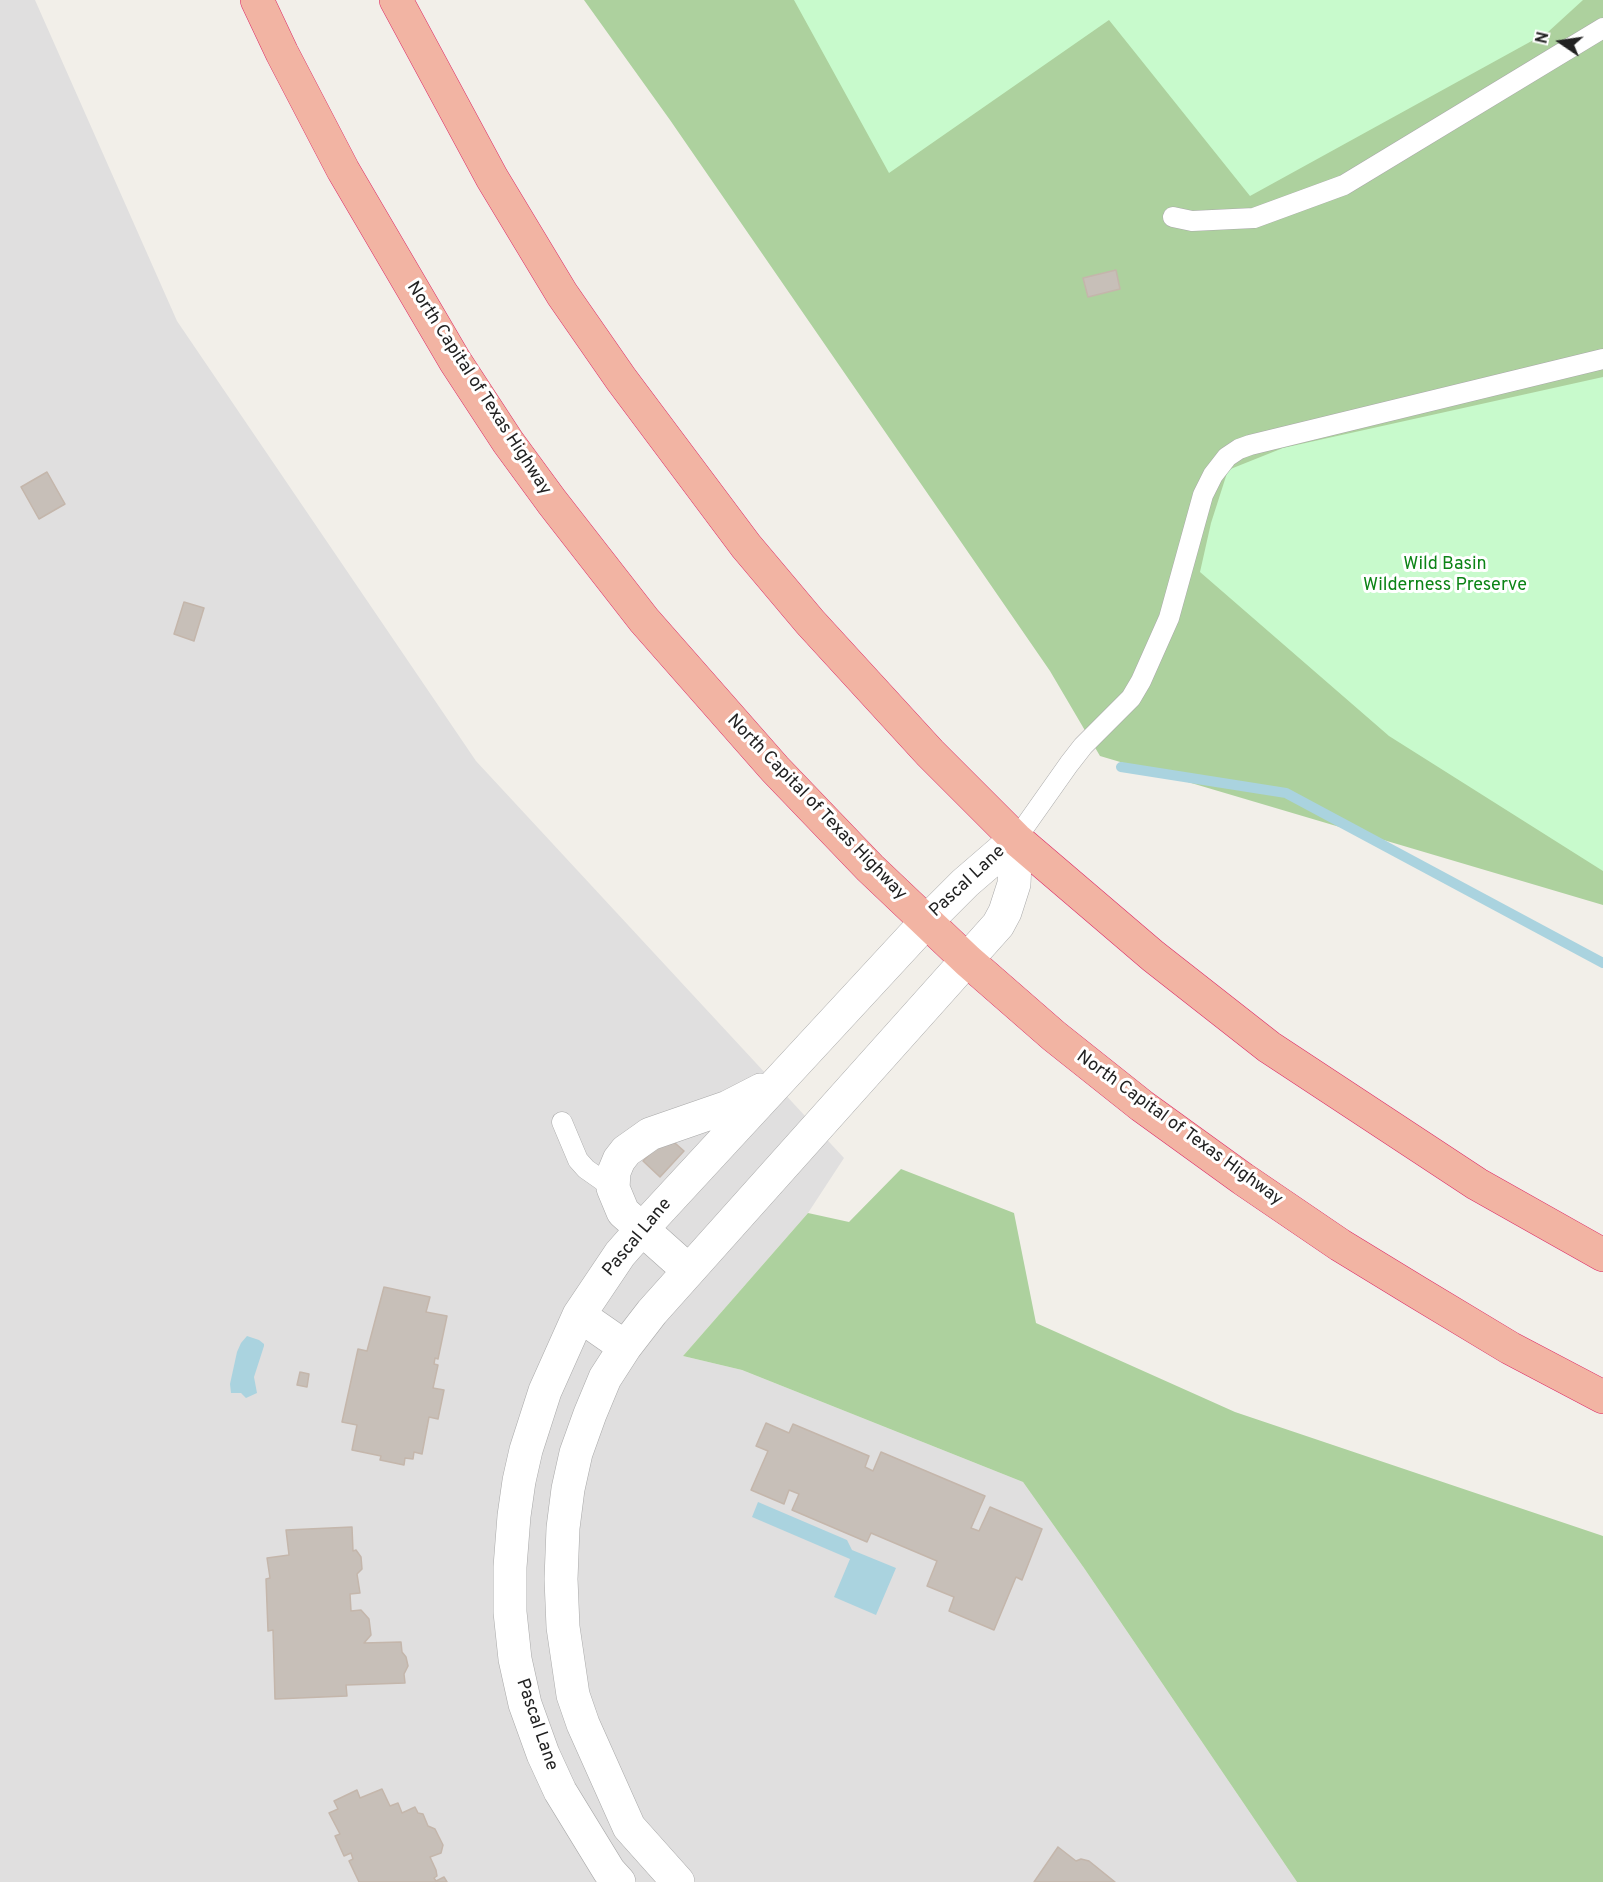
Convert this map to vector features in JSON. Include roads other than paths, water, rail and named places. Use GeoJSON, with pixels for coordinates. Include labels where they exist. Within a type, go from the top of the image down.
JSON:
{"type":"FeatureCollection","features":[{"type":"Feature","properties":{"kind":"highway","name":"North Capital of Texas Highway"},"geometry":{"type":"LineString","coordinates":[[257,0],[343,170],[406,281],[508,442],[644,621],[729,718],[854,852],[968,961],[1054,1036],[1142,1106],[1340,1245],[1510,1348],[1603,1398]]}},
{"type":"Feature","properties":{"kind":"highway"},"geometry":{"type":"LineString","coordinates":[[396,0],[492,178],[556,284],[621,379],[746,546],[810,622],[930,753],[1016,839],[1162,963],[1269,1047],[1477,1184],[1603,1255]]}},
{"type":"Feature","properties":{"kind":"street","name":"Pascal Lane"},"geometry":{"type":"LineString","coordinates":[[619,1882],[609,1871],[560,1791],[543,1754],[525,1704],[515,1659],[510,1612],[510,1567],[519,1481],[526,1450],[545,1391],[579,1315],[620,1254],[926,922],[965,883],[1016,839]]}},
{"type":"Feature","properties":{"kind":"street","name":"Pascal Lane"},"geometry":{"type":"LineString","coordinates":[[678,1882],[629,1827],[583,1724],[573,1695],[563,1627],[561,1579],[563,1528],[568,1489],[579,1444],[605,1378],[652,1312],[994,930],[1005,912],[1014,884],[1016,839]]}},
{"type":"Feature","properties":{"kind":"street"},"geometry":{"type":"LineString","coordinates":[[688,1270],[623,1212],[613,1188],[614,1172],[619,1160],[634,1144],[650,1134],[742,1102],[786,1072]]}},
{"type":"Feature","properties":{"kind":"street"},"geometry":{"type":"LineString","coordinates":[[579,1315],[625,1347]]}},
{"type":"Feature","properties":{"kind":"street"},"geometry":{"type":"LineString","coordinates":[[560,1791],[604,1770]]}},
{"type":"Feature","properties":{"kind":"lane"},"geometry":{"type":"LineString","coordinates":[[1173,217],[1192,221],[1254,218],[1344,185],[1603,28]]}},
{"type":"Feature","properties":{"kind":"lane"},"geometry":{"type":"LineString","coordinates":[[1016,839],[1083,746],[1131,698],[1141,681],[1168,618],[1203,495],[1213,475],[1227,457],[1250,445],[1603,359]]}},
{"type":"Feature","properties":{"kind":"lane"},"geometry":{"type":"LineString","coordinates":[[562,1122],[578,1160],[586,1169],[613,1188]]}},
{"type":"Feature","properties":{"kind":"water"},"geometry":{"type":"Polygon","coordinates":[[[247,1336],[259,1340],[264,1346],[254,1377],[257,1393],[246,1398],[241,1393],[231,1393],[230,1384],[237,1352],[247,1336]]]}},
{"type":"Feature","properties":{"kind":"water"},"geometry":{"type":"Polygon","coordinates":[[[758,1502],[847,1540],[852,1550],[896,1568],[876,1615],[834,1597],[850,1559],[752,1517],[758,1502]]]}},
{"type":"Feature","properties":{"kind":"waterway"},"geometry":{"type":"LineString","coordinates":[[1121,767],[1286,793],[1603,963]]}},
{"type":"Feature","properties":{"kind":"park label","name":"Wild Basin Wilderness Preserve"},"geometry":{"type":"Point","coordinates":[1445,575]}}]}
